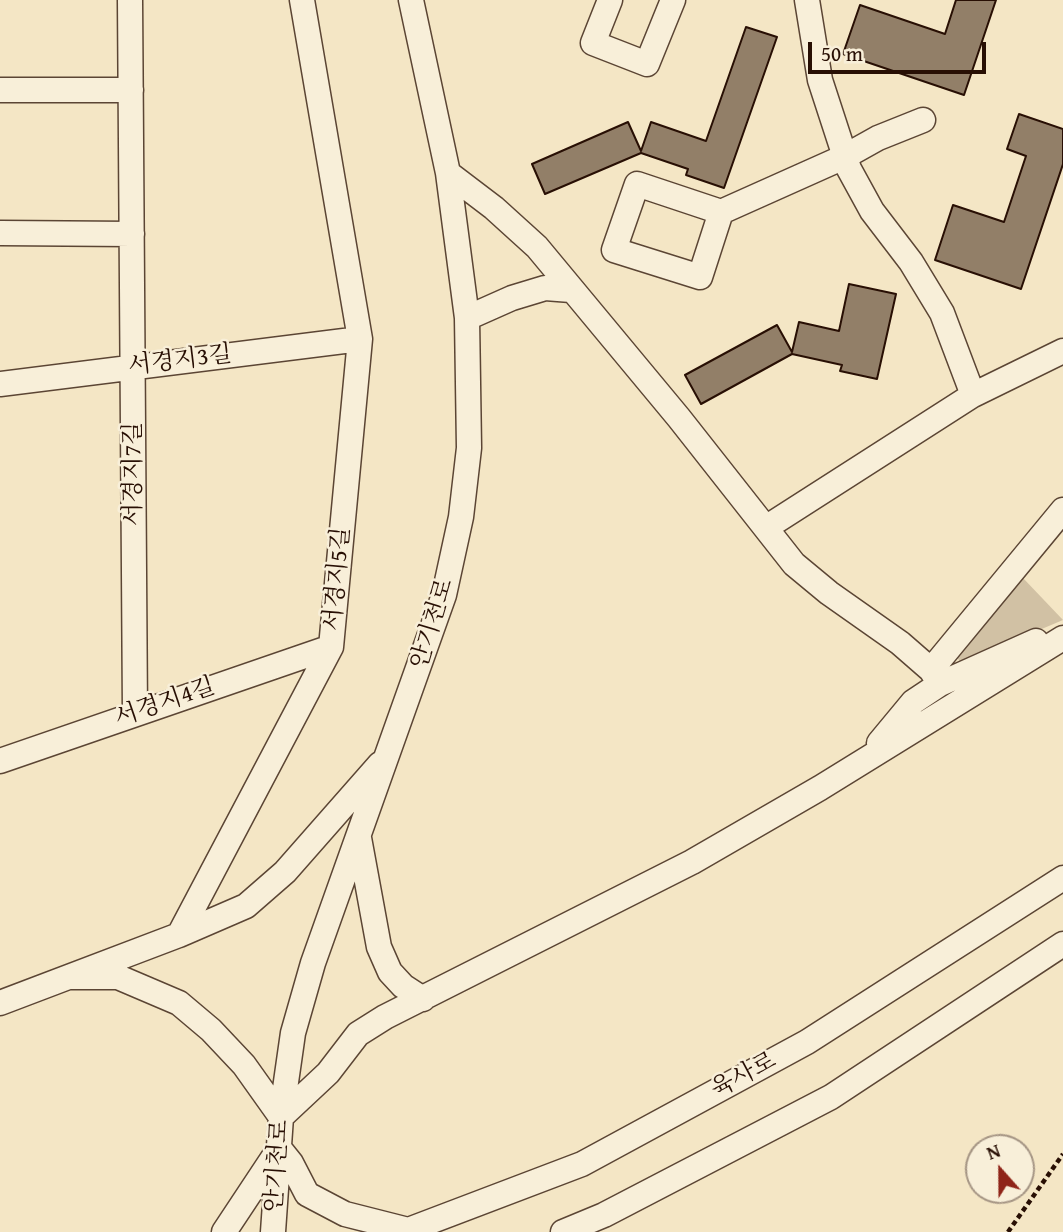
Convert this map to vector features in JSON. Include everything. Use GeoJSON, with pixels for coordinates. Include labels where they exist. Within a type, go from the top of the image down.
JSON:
{"type":"FeatureCollection","features":[{"type":"Feature","properties":{"kind":"street","name":"서경지7길"},"geometry":{"type":"LineString","coordinates":[[130,0],[135,713]]}},
{"type":"Feature","properties":{"kind":"street","name":"서경지5길"},"geometry":{"type":"LineString","coordinates":[[178,935],[331,647],[360,339],[302,0]]}},
{"type":"Feature","properties":{"kind":"street","name":"안기천로"},"geometry":{"type":"LineString","coordinates":[[273,1232],[281,1117],[296,1021],[313,963],[390,753],[444,595],[461,517],[469,448],[467,318],[447,173],[411,0]]}},
{"type":"Feature","properties":{"kind":"street"},"geometry":{"type":"LineString","coordinates":[[610,0],[593,43],[648,64],[673,0]]}},
{"type":"Feature","properties":{"kind":"street"},"geometry":{"type":"LineString","coordinates":[[807,0],[820,80],[844,157],[872,211],[911,262],[942,313],[973,395]]}},
{"type":"Feature","properties":{"kind":"street"},"geometry":{"type":"LineString","coordinates":[[0,90],[131,90]]}},
{"type":"Feature","properties":{"kind":"street"},"geometry":{"type":"LineString","coordinates":[[721,212],[700,278],[614,250],[637,184],[721,212],[922,120]]}},
{"type":"Feature","properties":{"kind":"street"},"geometry":{"type":"LineString","coordinates":[[447,173],[494,208],[537,247],[794,564],[829,593],[900,643],[935,677]]}},
{"type":"Feature","properties":{"kind":"street"},"geometry":{"type":"LineString","coordinates":[[0,233],[132,234]]}},
{"type":"Feature","properties":{"kind":"street"},"geometry":{"type":"LineString","coordinates":[[467,318],[512,298],[545,288],[571,290]]}},
{"type":"Feature","properties":{"kind":"street","name":"서경지3길"},"geometry":{"type":"LineString","coordinates":[[0,384],[360,339]]}},
{"type":"Feature","properties":{"kind":"street"},"geometry":{"type":"LineString","coordinates":[[766,527],[973,395],[1063,351]]}},
{"type":"Feature","properties":{"kind":"street"},"geometry":{"type":"LineString","coordinates":[[863,761],[935,677],[1063,510]]}},
{"type":"Feature","properties":{"kind":"street"},"geometry":{"type":"LineString","coordinates":[[935,677],[973,667],[1063,631]]}},
{"type":"Feature","properties":{"kind":"street"},"geometry":{"type":"LineString","coordinates":[[71,976],[118,977],[179,1003],[212,1030],[244,1065],[281,1117],[328,1073],[358,1034],[385,1017],[692,862],[1063,638]]}},
{"type":"Feature","properties":{"kind":"street","name":"서경지4길"},"geometry":{"type":"LineString","coordinates":[[0,761],[331,647]]}},
{"type":"Feature","properties":{"kind":"street"},"geometry":{"type":"LineString","coordinates":[[0,1003],[246,906],[285,872],[390,753]]}},
{"type":"Feature","properties":{"kind":"street"},"geometry":{"type":"LineString","coordinates":[[359,838],[379,947],[390,972],[403,986],[424,999]]}},
{"type":"Feature","properties":{"kind":"street","name":"육사로"},"geometry":{"type":"LineString","coordinates":[[405,1231],[594,1158],[807,1042],[1063,878]]}},
{"type":"Feature","properties":{"kind":"street"},"geometry":{"type":"LineString","coordinates":[[563,1232],[604,1215],[831,1097],[1063,944]]}},
{"type":"Feature","properties":{"kind":"street"},"geometry":{"type":"LineString","coordinates":[[224,1232],[279,1148],[291,1163],[307,1194],[345,1214],[405,1231]]}},
{"type":"Feature","properties":{"kind":"path"},"geometry":{"type":"LineString","coordinates":[[1008,1232],[1063,1154]]}},
{"type":"Feature","properties":{"kind":"shaded area"},"geometry":{"type":"Polygon","coordinates":[[[1023,578],[1063,620],[961,663],[956,656],[1023,578]]]}},
{"type":"Feature","properties":{"kind":"building"},"geometry":{"type":"Polygon","coordinates":[[[956,0],[996,0],[964,95],[843,54],[860,5],[945,34],[956,0]]]}},
{"type":"Feature","properties":{"kind":"building"},"geometry":{"type":"Polygon","coordinates":[[[746,27],[777,37],[724,188],[686,175],[688,169],[641,153],[545,194],[532,164],[628,122],[641,151],[651,122],[706,141],[746,27]]]}},
{"type":"Feature","properties":{"kind":"building"},"geometry":{"type":"Polygon","coordinates":[[[1019,114],[1063,129],[1063,164],[1021,289],[935,260],[953,205],[1004,222],[1026,156],[1007,149],[1019,114]]]}},
{"type":"Feature","properties":{"kind":"building"},"geometry":{"type":"Polygon","coordinates":[[[849,284],[896,294],[877,379],[840,371],[842,365],[792,354],[701,404],[685,375],[777,325],[792,352],[799,322],[839,331],[849,284]]]}}]}
